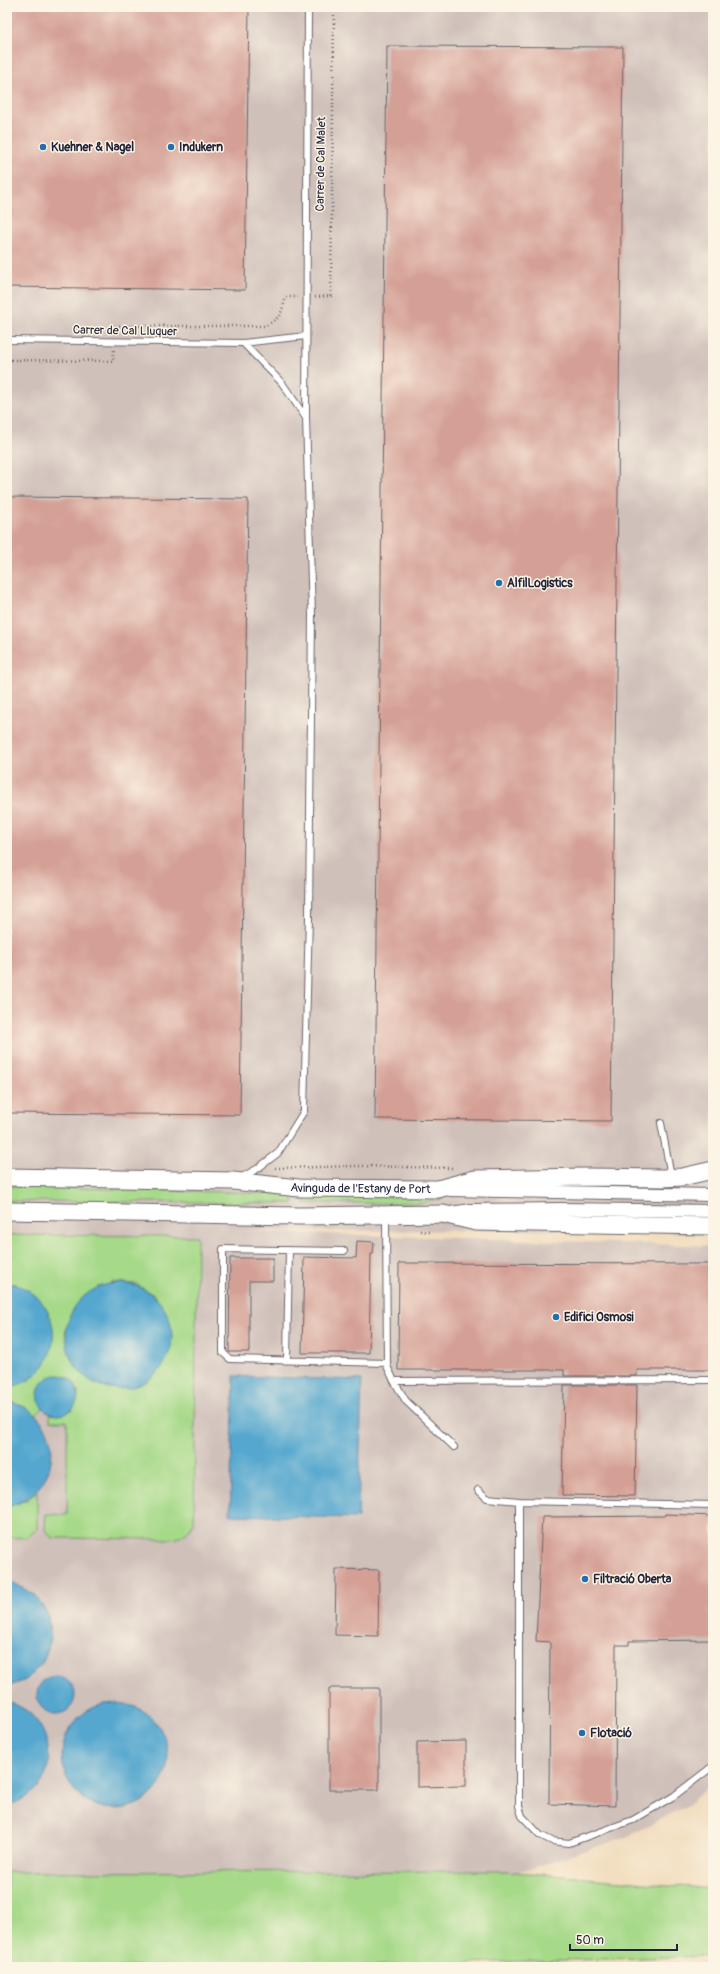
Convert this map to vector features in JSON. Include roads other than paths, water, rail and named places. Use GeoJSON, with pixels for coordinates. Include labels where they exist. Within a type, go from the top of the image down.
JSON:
{"type":"FeatureCollection","features":[{"type":"Feature","properties":{"kind":"street","name":"Avinguda de l'Estany de Port"},"geometry":{"type":"LineString","coordinates":[[7,1177],[233,1181],[299,1188],[438,1189],[475,1179],[586,1177],[671,1178],[713,1170]]}},
{"type":"Feature","properties":{"kind":"street"},"geometry":{"type":"LineString","coordinates":[[438,1189],[559,1193],[713,1195]]}},
{"type":"Feature","properties":{"kind":"street"},"geometry":{"type":"LineString","coordinates":[[443,1214],[486,1209],[713,1211]]}},
{"type":"Feature","properties":{"kind":"street","name":"Avinguda de l'Estany de Port"},"geometry":{"type":"LineString","coordinates":[[7,1212],[300,1216],[443,1214],[476,1222],[713,1226]]}},
{"type":"Feature","properties":{"kind":"lane","name":"Carrer de Cal Malet"},"geometry":{"type":"LineString","coordinates":[[233,1181],[257,1169],[278,1153],[304,1111],[312,615],[306,418],[308,7]]}},
{"type":"Feature","properties":{"kind":"lane","name":"Carrer de Cal Lluquer"},"geometry":{"type":"LineString","coordinates":[[7,340],[243,343],[306,336]]}},
{"type":"Feature","properties":{"kind":"lane"},"geometry":{"type":"LineString","coordinates":[[243,343],[282,383],[306,418]]}},
{"type":"Feature","properties":{"kind":"lane"},"geometry":{"type":"LineString","coordinates":[[661,1123],[671,1178]]}},
{"type":"Feature","properties":{"kind":"lane"},"geometry":{"type":"LineString","coordinates":[[386,1215],[387,1363],[394,1381],[406,1401],[454,1447]]}},
{"type":"Feature","properties":{"kind":"lane"},"geometry":{"type":"LineString","coordinates":[[344,1251],[223,1249],[223,1353],[230,1359],[387,1363]]}},
{"type":"Feature","properties":{"kind":"lane"},"geometry":{"type":"LineString","coordinates":[[287,1360],[289,1250]]}},
{"type":"Feature","properties":{"kind":"lane"},"geometry":{"type":"LineString","coordinates":[[394,1381],[713,1380]]}},
{"type":"Feature","properties":{"kind":"lane"},"geometry":{"type":"LineString","coordinates":[[478,1490],[487,1498],[713,1505]]}},
{"type":"Feature","properties":{"kind":"lane"},"geometry":{"type":"LineString","coordinates":[[519,1500],[519,1806],[522,1816],[540,1835],[552,1841],[569,1842],[633,1820],[674,1796],[713,1766]]}},
{"type":"Feature","properties":{"kind":"water"},"geometry":{"type":"Polygon","coordinates":[[[7,1283],[29,1291],[45,1306],[53,1327],[53,1339],[48,1359],[41,1369],[28,1380],[7,1389],[7,1283]]]}},
{"type":"Feature","properties":{"kind":"water"},"geometry":{"type":"Polygon","coordinates":[[[119,1283],[139,1287],[157,1298],[168,1316],[172,1336],[168,1356],[157,1374],[139,1385],[119,1389],[99,1385],[81,1374],[70,1356],[66,1336],[70,1316],[81,1298],[99,1287],[119,1283]]]}},
{"type":"Feature","properties":{"kind":"water"},"geometry":{"type":"Polygon","coordinates":[[[58,1375],[66,1377],[72,1381],[76,1387],[78,1395],[76,1403],[72,1409],[66,1413],[58,1415],[50,1413],[44,1409],[40,1403],[38,1395],[40,1387],[44,1381],[50,1377],[58,1375]]]}},
{"type":"Feature","properties":{"kind":"water"},"geometry":{"type":"Polygon","coordinates":[[[234,1376],[362,1380],[358,1518],[230,1515],[234,1376]]]}},
{"type":"Feature","properties":{"kind":"water"},"geometry":{"type":"Polygon","coordinates":[[[7,1401],[27,1408],[41,1420],[49,1436],[52,1452],[49,1470],[40,1485],[26,1498],[7,1507],[7,1401]]]}},
{"type":"Feature","properties":{"kind":"water"},"geometry":{"type":"Polygon","coordinates":[[[7,1582],[14,1583],[35,1595],[48,1615],[51,1639],[43,1662],[26,1680],[7,1687],[7,1582]]]}},
{"type":"Feature","properties":{"kind":"water"},"geometry":{"type":"Polygon","coordinates":[[[52,1676],[60,1676],[72,1685],[75,1695],[72,1705],[66,1711],[60,1714],[52,1714],[40,1705],[37,1699],[37,1691],[46,1679],[52,1676]]]}},
{"type":"Feature","properties":{"kind":"water"},"geometry":{"type":"Polygon","coordinates":[[[7,1702],[24,1709],[32,1715],[43,1732],[49,1752],[46,1773],[39,1787],[26,1797],[7,1806],[7,1702]]]}},
{"type":"Feature","properties":{"kind":"water"},"geometry":{"type":"Polygon","coordinates":[[[115,1703],[135,1707],[153,1718],[164,1736],[168,1756],[164,1776],[153,1794],[135,1805],[115,1809],[95,1805],[77,1794],[66,1776],[62,1756],[66,1736],[77,1718],[95,1707],[115,1703]]]}},
{"type":"Feature","properties":{"kind":"place","name":"Kuehner & Nagel"},"geometry":{"type":"Point","coordinates":[43,147]}},
{"type":"Feature","properties":{"kind":"place","name":"Indukern"},"geometry":{"type":"Point","coordinates":[171,147]}},
{"type":"Feature","properties":{"kind":"place","name":"AlfilLogistics"},"geometry":{"type":"Point","coordinates":[499,583]}},
{"type":"Feature","properties":{"kind":"place","name":"Edifici Osmosi"},"geometry":{"type":"Point","coordinates":[556,1317]}},
{"type":"Feature","properties":{"kind":"place","name":"Filtració Oberta"},"geometry":{"type":"Point","coordinates":[585,1579]}},
{"type":"Feature","properties":{"kind":"place","name":"Flotació"},"geometry":{"type":"Point","coordinates":[582,1733]}}]}
